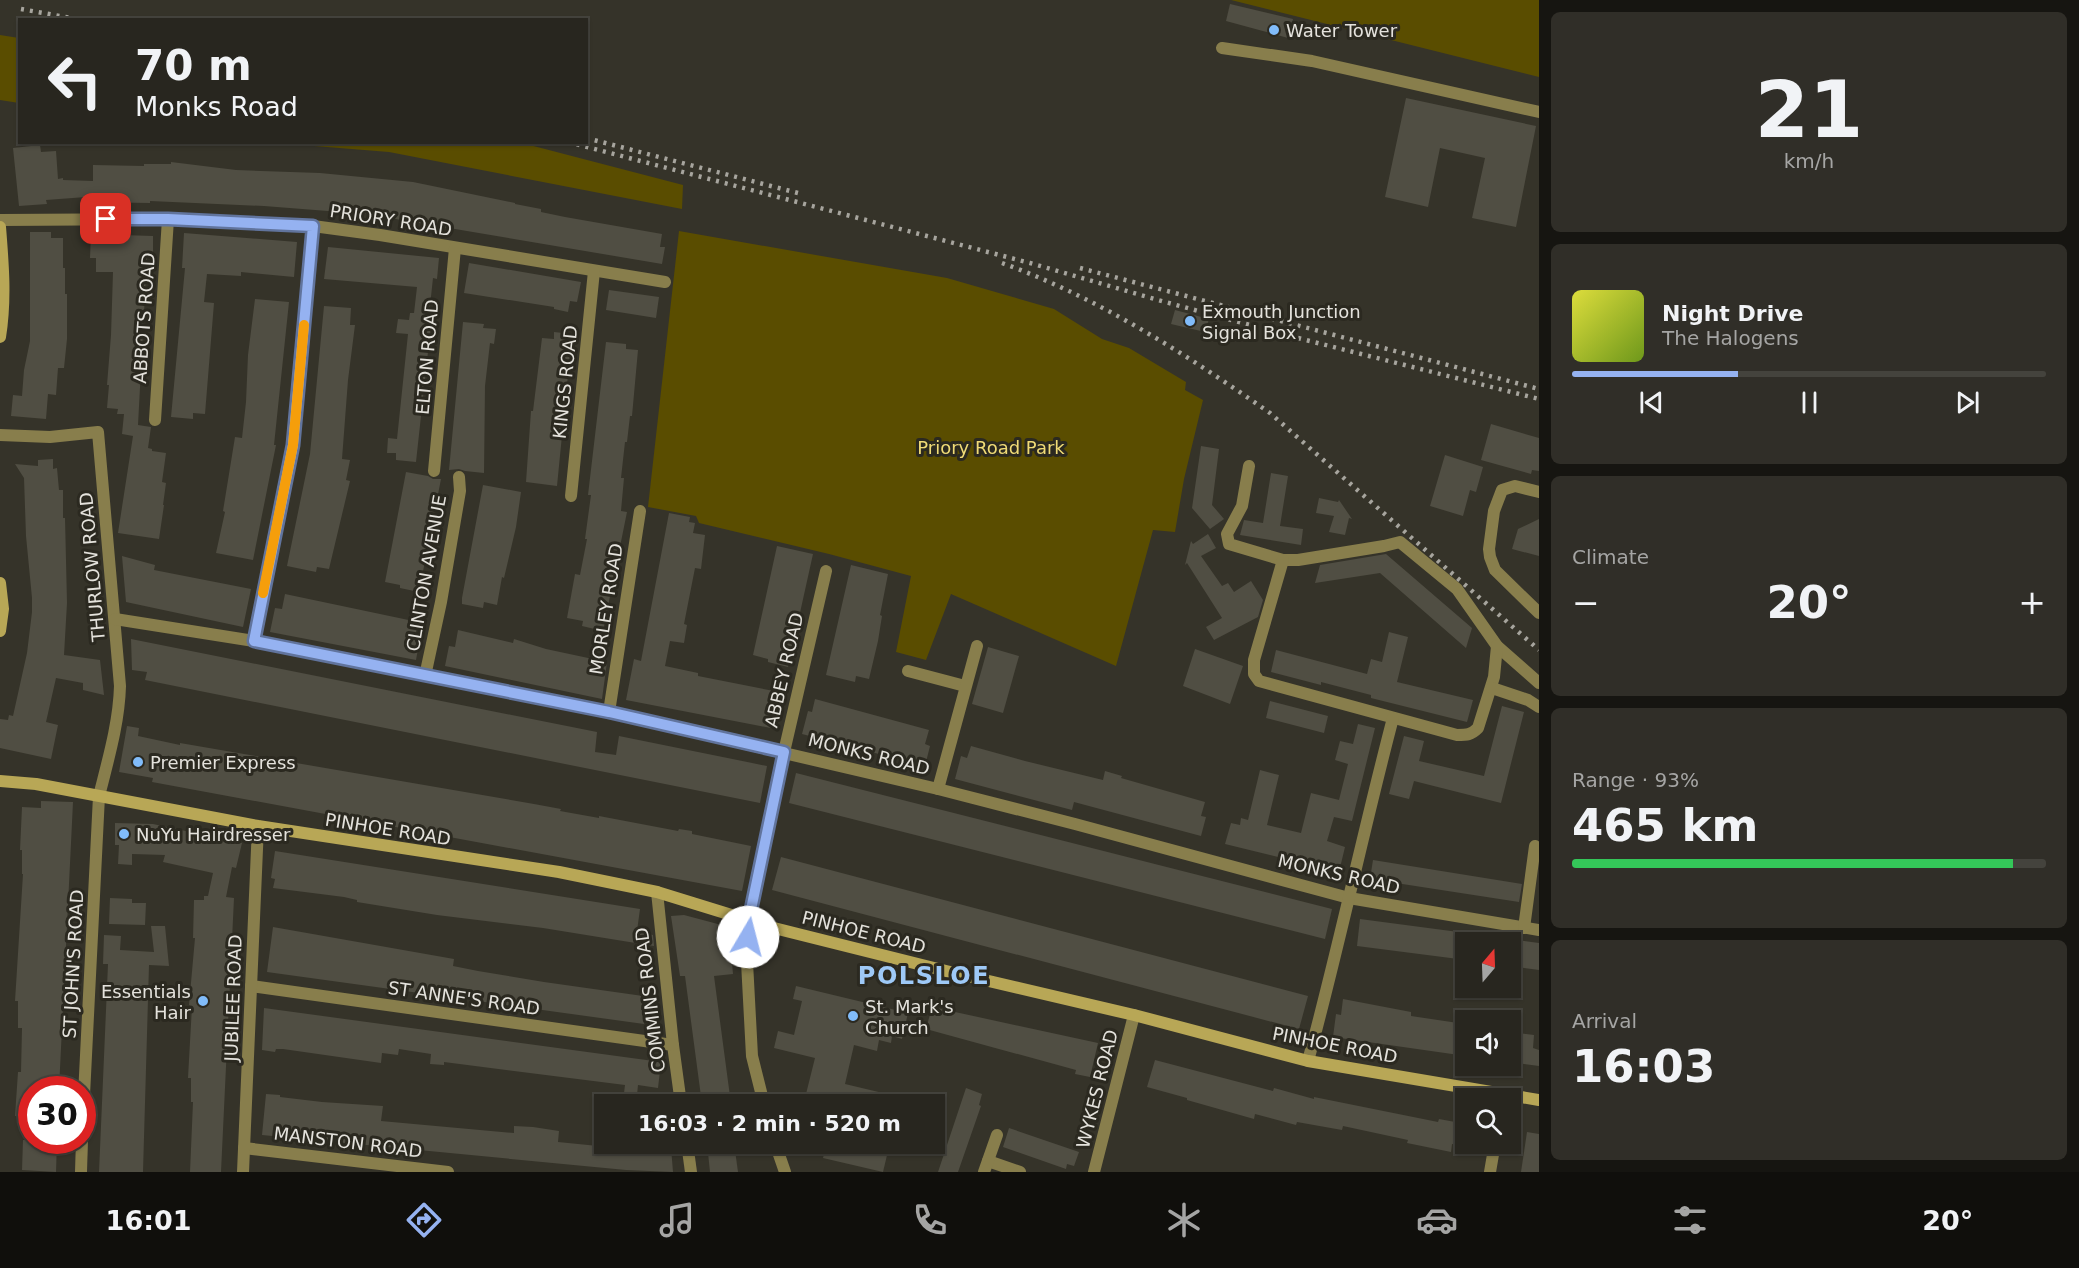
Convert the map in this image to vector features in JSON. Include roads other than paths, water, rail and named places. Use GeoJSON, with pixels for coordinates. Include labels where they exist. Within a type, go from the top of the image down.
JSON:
{"type":"FeatureCollection","features":[{"type":"Feature","properties":{"kind":"main road"},"geometry":{"type":"LineString","coordinates":[[0,227],[4,266],[4,300],[0,337]]}},
{"type":"Feature","properties":{"kind":"main road"},"geometry":{"type":"LineString","coordinates":[[0,584],[3,609],[0,631]]}},
{"type":"Feature","properties":{"kind":"main road","name":"PINHOE ROAD"},"geometry":{"type":"LineString","coordinates":[[0,780],[36,784],[258,826],[559,873],[657,892],[774,928],[1134,1015],[1308,1061],[1458,1088]]}},
{"type":"Feature","properties":{"kind":"main road","name":"PINHOE ROAD"},"geometry":{"type":"LineString","coordinates":[[1521,1098],[1539,1100]]}},
{"type":"Feature","properties":{"kind":"street"},"geometry":{"type":"LineString","coordinates":[[1222,48],[1312,61],[1539,112]]}},
{"type":"Feature","properties":{"kind":"street","name":"PRIORY ROAD"},"geometry":{"type":"LineString","coordinates":[[0,220],[168,219],[313,226],[665,282]]}},
{"type":"Feature","properties":{"kind":"street","name":"ABBOTS ROAD"},"geometry":{"type":"LineString","coordinates":[[155,420],[168,219]]}},
{"type":"Feature","properties":{"kind":"street"},"geometry":{"type":"LineString","coordinates":[[254,641],[293,445],[313,226]]}},
{"type":"Feature","properties":{"kind":"street","name":"ELTON ROAD"},"geometry":{"type":"LineString","coordinates":[[434,471],[455,248]]}},
{"type":"Feature","properties":{"kind":"street","name":"KINGS ROAD"},"geometry":{"type":"LineString","coordinates":[[571,496],[594,271]]}},
{"type":"Feature","properties":{"kind":"street","name":"THURLOW ROAD"},"geometry":{"type":"LineString","coordinates":[[0,435],[50,436],[98,432],[120,686],[120,701],[99,796]]}},
{"type":"Feature","properties":{"kind":"street"},"geometry":{"type":"LineString","coordinates":[[1249,466],[1242,506],[1229,529],[1227,540],[1229,544],[1283,560],[1298,560],[1400,542],[1457,589],[1497,646],[1539,683]]}},
{"type":"Feature","properties":{"kind":"street","name":"CLINTON AVENUE"},"geometry":{"type":"LineString","coordinates":[[425,676],[443,591],[460,491],[459,477]]}},
{"type":"Feature","properties":{"kind":"street"},"geometry":{"type":"LineString","coordinates":[[1539,492],[1515,486],[1507,487],[1500,492],[1494,511],[1489,549],[1495,570],[1539,613]]}},
{"type":"Feature","properties":{"kind":"street","name":"MORLEY ROAD"},"geometry":{"type":"LineString","coordinates":[[609,712],[640,511]]}},
{"type":"Feature","properties":{"kind":"street"},"geometry":{"type":"LineString","coordinates":[[1283,560],[1254,660],[1254,674],[1259,681],[1457,735],[1472,734],[1478,728],[1492,688],[1497,646]]}},
{"type":"Feature","properties":{"kind":"street","name":"ABBEY ROAD"},"geometry":{"type":"LineString","coordinates":[[762,1094],[752,1056],[747,962],[749,919],[784,752],[826,571]]}},
{"type":"Feature","properties":{"kind":"street","name":"MONKS ROAD"},"geometry":{"type":"LineString","coordinates":[[115,619],[254,641],[609,712],[938,789],[1349,898],[1539,930]]}},
{"type":"Feature","properties":{"kind":"street"},"geometry":{"type":"LineString","coordinates":[[938,789],[977,646]]}},
{"type":"Feature","properties":{"kind":"street"},"geometry":{"type":"LineString","coordinates":[[908,671],[965,686]]}},
{"type":"Feature","properties":{"kind":"street"},"geometry":{"type":"LineString","coordinates":[[1492,688],[1528,700],[1539,707]]}},
{"type":"Feature","properties":{"kind":"street"},"geometry":{"type":"LineString","coordinates":[[1308,1061],[1349,898],[1366,819],[1393,718]]}},
{"type":"Feature","properties":{"kind":"street","name":"ST JOHN'S ROAD"},"geometry":{"type":"LineString","coordinates":[[85,1076],[99,796]]}},
{"type":"Feature","properties":{"kind":"street","name":"JUBILEE ROAD"},"geometry":{"type":"LineString","coordinates":[[243,1172],[258,826]]}},
{"type":"Feature","properties":{"kind":"street"},"geometry":{"type":"LineString","coordinates":[[1524,928],[1535,846]]}},
{"type":"Feature","properties":{"kind":"street","name":"COMMINS ROAD"},"geometry":{"type":"LineString","coordinates":[[657,892],[680,1094]]}},
{"type":"Feature","properties":{"kind":"street","name":"ST ANNE'S ROAD"},"geometry":{"type":"LineString","coordinates":[[251,986],[673,1044]]}},
{"type":"Feature","properties":{"kind":"street","name":"WYKES ROAD"},"geometry":{"type":"LineString","coordinates":[[1094,1172],[1134,1015]]}},
{"type":"Feature","properties":{"kind":"street"},"geometry":{"type":"LineString","coordinates":[[997,1135],[986,1166],[1020,1172]]}},
{"type":"Feature","properties":{"kind":"street","name":"MANSTON ROAD"},"geometry":{"type":"LineString","coordinates":[[244,1148],[448,1172]]}},
{"type":"Feature","properties":{"kind":"street"},"geometry":{"type":"LineString","coordinates":[[81,1172],[82,1154]]}},
{"type":"Feature","properties":{"kind":"street"},"geometry":{"type":"LineString","coordinates":[[689,1154],[691,1172]]}},
{"type":"Feature","properties":{"kind":"street"},"geometry":{"type":"LineString","coordinates":[[779,1154],[785,1172]]}},
{"type":"Feature","properties":{"kind":"street"},"geometry":{"type":"LineString","coordinates":[[1490,1172],[1493,1154]]}},
{"type":"Feature","properties":{"kind":"railway"},"geometry":{"type":"LineString","coordinates":[[21,9],[71,18]]}},
{"type":"Feature","properties":{"kind":"railway"},"geometry":{"type":"LineString","coordinates":[[588,139],[798,193]]}},
{"type":"Feature","properties":{"kind":"railway"},"geometry":{"type":"LineString","coordinates":[[576,144],[1030,263],[1290,336],[1539,399]]}},
{"type":"Feature","properties":{"kind":"railway"},"geometry":{"type":"LineString","coordinates":[[1002,263],[1073,293],[1141,329],[1270,413],[1539,650]]}},
{"type":"Feature","properties":{"kind":"railway"},"geometry":{"type":"LineString","coordinates":[[1080,268],[1539,389]]}},
{"type":"Feature","properties":{"kind":"place","name":"Water Tower"},"geometry":{"type":"Point","coordinates":[1274,30]}},
{"type":"Feature","properties":{"kind":"place","name":"Exmouth Junction Signal Box"},"geometry":{"type":"Point","coordinates":[1190,321]}},
{"type":"Feature","properties":{"kind":"place","name":"Premier Express"},"geometry":{"type":"Point","coordinates":[138,762]}},
{"type":"Feature","properties":{"kind":"place","name":"NuYu Hairdresser"},"geometry":{"type":"Point","coordinates":[124,834]}},
{"type":"Feature","properties":{"kind":"place","name":"Essentials Hair"},"geometry":{"type":"Point","coordinates":[203,1001]}},
{"type":"Feature","properties":{"kind":"place","name":"St. Mark's Church"},"geometry":{"type":"Point","coordinates":[853,1016]}},
{"type":"Feature","properties":{"kind":"district","name":"POLSLOE"},"geometry":{"type":"Point","coordinates":[924,976]}},
{"type":"Feature","properties":{"kind":"park label","name":"Priory Road Park"},"geometry":{"type":"Point","coordinates":[991,447]}}]}
